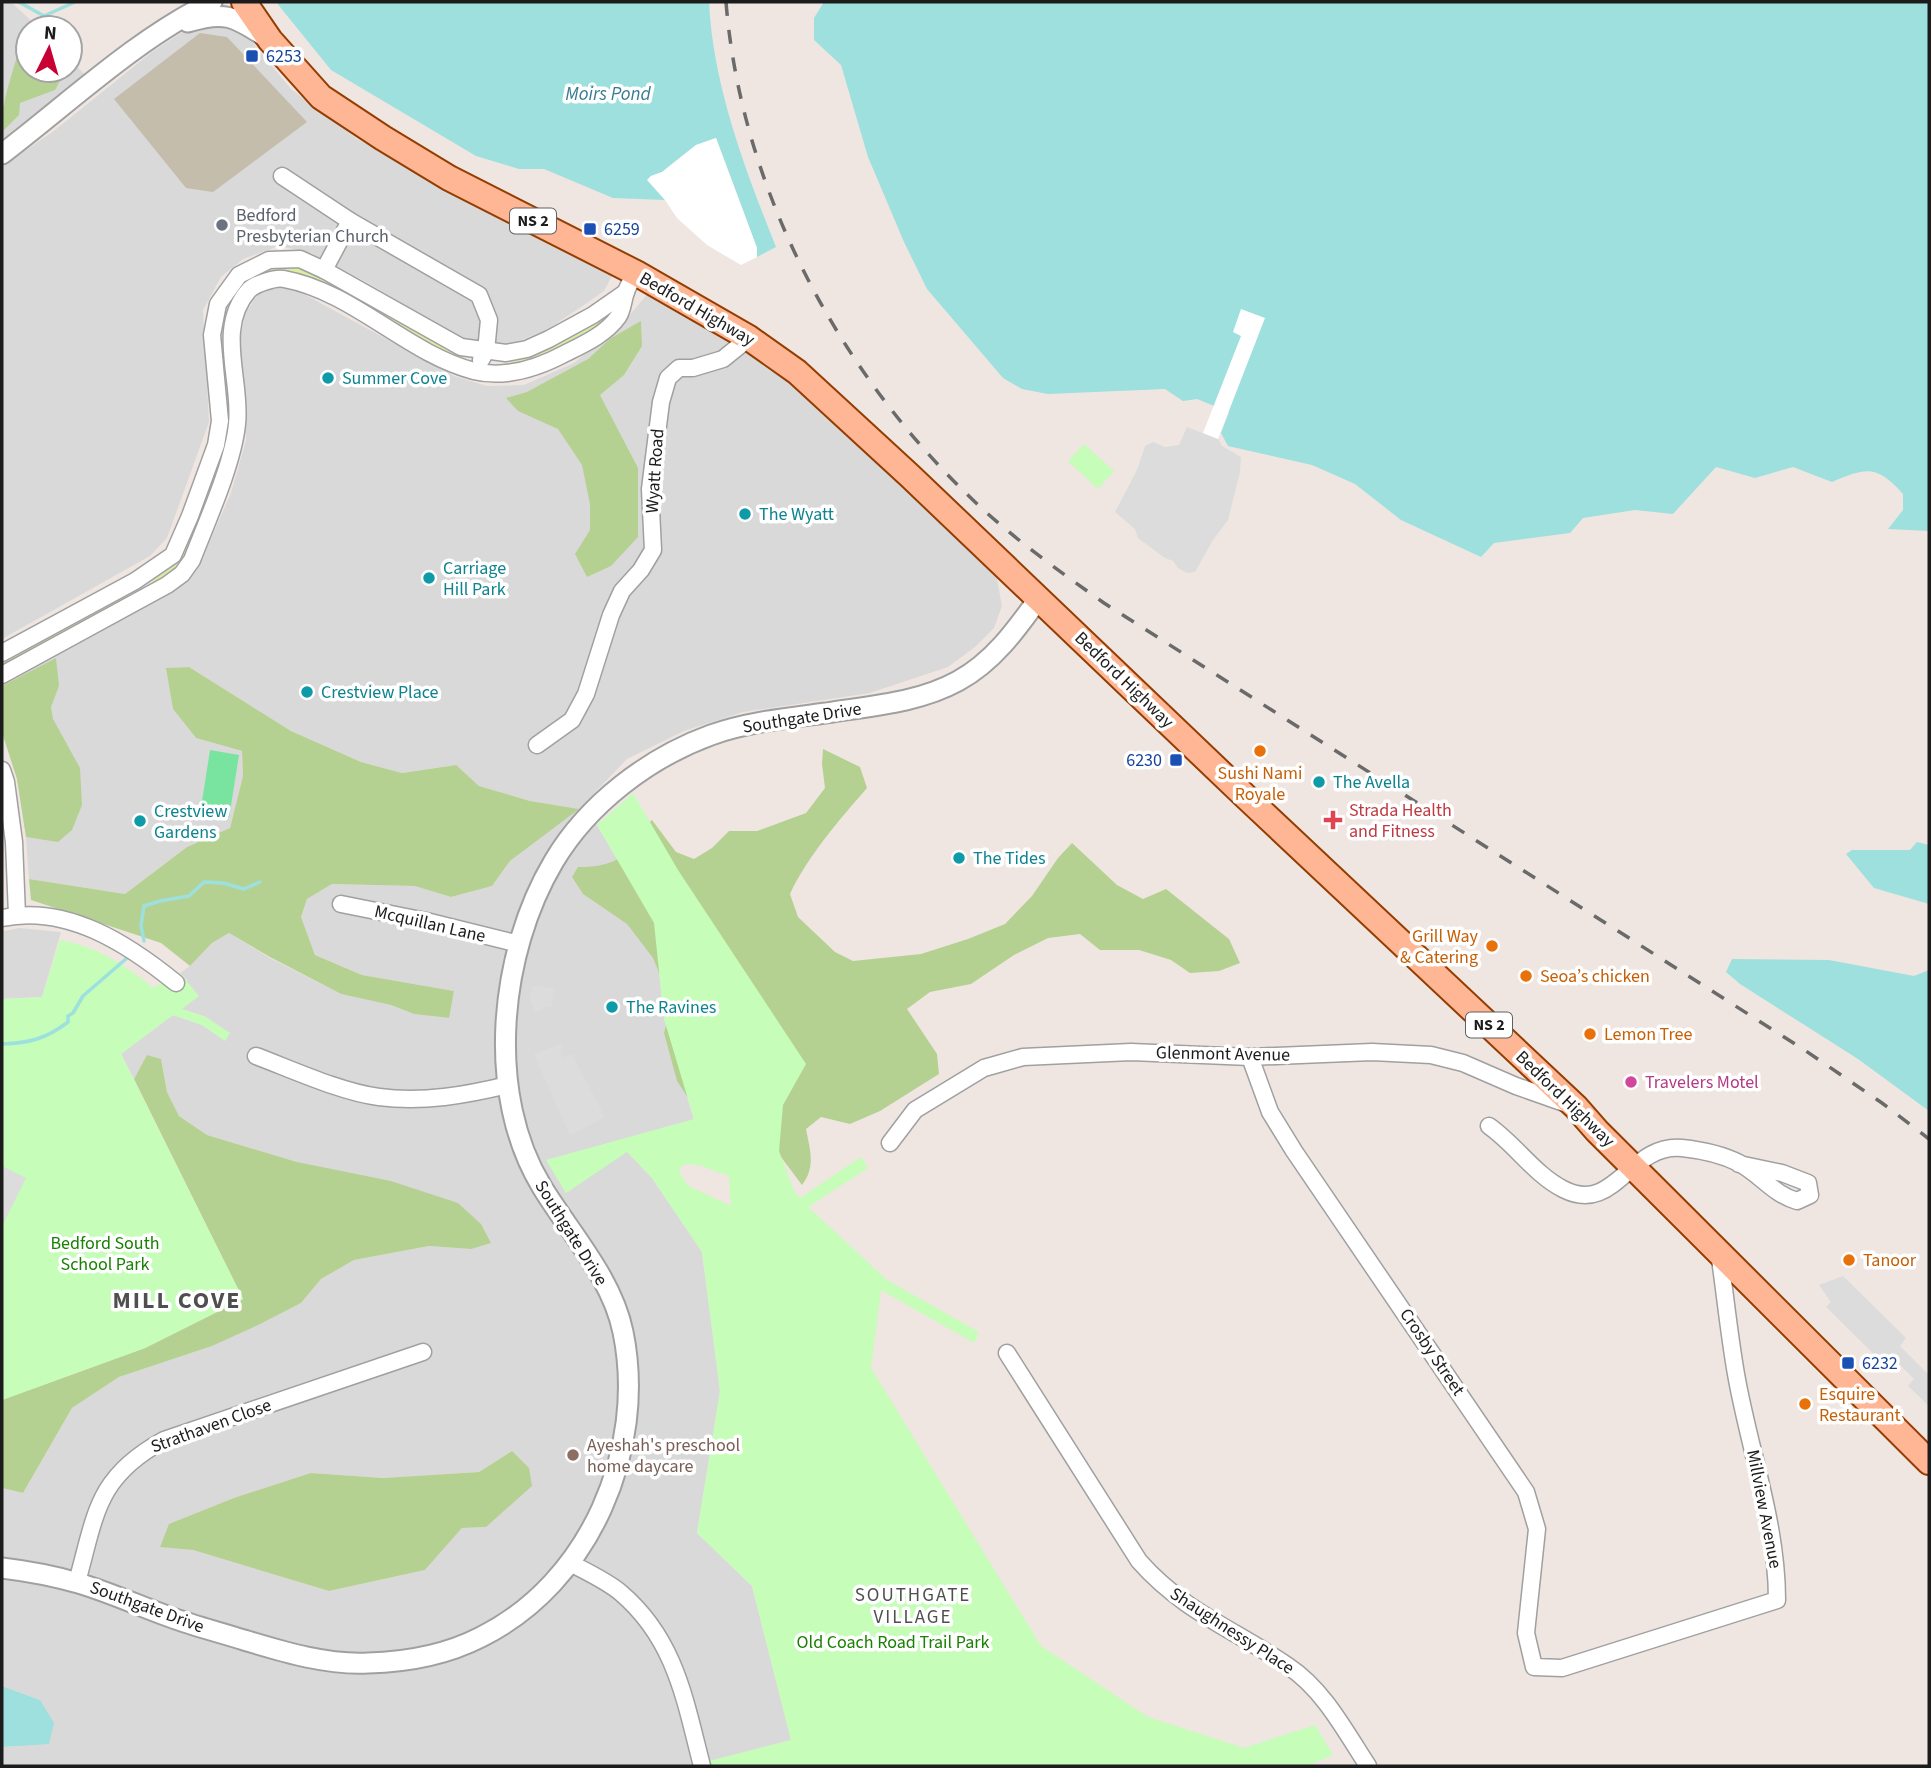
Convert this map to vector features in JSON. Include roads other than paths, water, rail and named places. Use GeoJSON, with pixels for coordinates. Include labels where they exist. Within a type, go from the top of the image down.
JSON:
{"type":"FeatureCollection","features":[{"type":"Feature","properties":{"kind":"main road","name":"Bedford Highway"},"geometry":{"type":"LineString","coordinates":[[244,2],[270,40],[321,97],[449,178],[631,283],[749,338],[797,372],[1576,1107],[1929,1461]]}},
{"type":"Feature","properties":{"kind":"street"},"geometry":{"type":"LineString","coordinates":[[2,154],[114,66],[167,28],[212,2]]}},
{"type":"Feature","properties":{"kind":"street"},"geometry":{"type":"LineString","coordinates":[[167,28],[201,18],[220,16],[237,18],[270,40]]}},
{"type":"Feature","properties":{"kind":"street"},"geometry":{"type":"LineString","coordinates":[[282,176],[350,221],[479,295],[489,320],[486,351],[476,371]]}},
{"type":"Feature","properties":{"kind":"street"},"geometry":{"type":"LineString","coordinates":[[324,270],[350,221]]}},
{"type":"Feature","properties":{"kind":"street"},"geometry":{"type":"LineString","coordinates":[[2,653],[135,581],[173,555],[216,445],[220,421],[212,335],[218,304],[239,275],[269,260],[300,259],[461,347],[506,353],[527,349],[593,315],[631,283]]}},
{"type":"Feature","properties":{"kind":"street"},"geometry":{"type":"LineString","coordinates":[[2,675],[167,585],[181,574],[192,560],[234,447],[238,422],[231,335],[238,308],[251,288],[280,278],[317,288],[449,362],[476,371],[505,374],[544,365],[587,343],[619,316],[631,283]]}},
{"type":"Feature","properties":{"kind":"street","name":"Wyatt Road"},"geometry":{"type":"LineString","coordinates":[[537,745],[572,720],[586,694],[616,603],[653,550],[650,489],[661,402],[668,378],[679,368],[693,368],[723,359],[749,338]]}},
{"type":"Feature","properties":{"kind":"street"},"geometry":{"type":"LineString","coordinates":[[1009,639],[1017,610],[1018,594],[1014,577]]}},
{"type":"Feature","properties":{"kind":"street","name":"Southgate Drive"},"geometry":{"type":"LineString","coordinates":[[2,1568],[77,1582],[174,1619],[296,1656],[364,1664],[427,1657],[482,1637],[529,1606],[570,1563],[595,1524],[612,1485],[625,1431],[628,1387],[621,1325],[604,1284],[539,1183],[522,1146],[508,1085],[505,1040],[519,944],[535,898],[554,860],[583,820],[609,796],[661,760],[711,735],[754,725],[871,707],[926,694],[958,681],[985,662],[1009,639],[1039,598]]}},
{"type":"Feature","properties":{"kind":"street"},"geometry":{"type":"LineString","coordinates":[[2,770],[6,782],[6,818],[14,842],[9,916],[55,918],[89,927],[143,956],[176,983]]}},
{"type":"Feature","properties":{"kind":"street","name":"Mcquillan Lane"},"geometry":{"type":"LineString","coordinates":[[341,904],[519,944]]}},
{"type":"Feature","properties":{"kind":"street","name":"Glenmont Avenue"},"geometry":{"type":"LineString","coordinates":[[890,1143],[915,1110],[984,1068],[1023,1057],[1131,1052],[1250,1057],[1372,1052],[1430,1055],[1464,1063],[1516,1086],[1576,1107]]}},
{"type":"Feature","properties":{"kind":"street"},"geometry":{"type":"LineString","coordinates":[[256,1056],[317,1079],[378,1097],[418,1099],[460,1096],[508,1085]]}},
{"type":"Feature","properties":{"kind":"street","name":"Crosby Street"},"geometry":{"type":"LineString","coordinates":[[1250,1057],[1270,1112],[1294,1151],[1526,1492],[1537,1529],[1526,1633],[1534,1667]]}},
{"type":"Feature","properties":{"kind":"street"},"geometry":{"type":"LineString","coordinates":[[1489,1126],[1511,1143],[1546,1178],[1575,1194],[1587,1196],[1600,1193],[1653,1152],[1678,1148],[1711,1152],[1740,1164]]}},
{"type":"Feature","properties":{"kind":"street","name":"Millview Avenue"},"geometry":{"type":"LineString","coordinates":[[1534,1667],[1562,1668],[1776,1600],[1777,1568],[1760,1477],[1736,1375],[1719,1252]]}},
{"type":"Feature","properties":{"kind":"street","name":"Strathaven Close"},"geometry":{"type":"LineString","coordinates":[[77,1582],[99,1504],[113,1479],[138,1454],[164,1440],[423,1352]]}},
{"type":"Feature","properties":{"kind":"street","name":"Shaughnessy Place"},"geometry":{"type":"LineString","coordinates":[[1007,1353],[1145,1568],[1158,1583],[1190,1608],[1290,1667],[1315,1690],[1334,1714],[1368,1766]]}},
{"type":"Feature","properties":{"kind":"street"},"geometry":{"type":"LineString","coordinates":[[570,1563],[620,1592],[656,1631],[682,1686],[702,1766]]}},
{"type":"Feature","properties":{"kind":"water","name":"Moirs Pond"},"geometry":{"type":"Polygon","coordinates":[[[276,2],[709,2],[717,65],[732,127],[776,247],[757,257],[757,248],[716,138],[696,145],[662,172],[651,176],[648,180],[665,200],[613,198],[544,169],[519,169],[476,156],[331,70],[276,2]]]}},
{"type":"Feature","properties":{"kind":"water"},"geometry":{"type":"Polygon","coordinates":[[[824,2],[1929,2],[1929,531],[1888,529],[1903,510],[1903,494],[1886,478],[1871,471],[1854,473],[1832,482],[1793,467],[1755,478],[1716,467],[1673,514],[1635,510],[1583,518],[1570,533],[1494,543],[1481,557],[1401,520],[1355,484],[1312,465],[1228,446],[1221,433],[1229,412],[1197,399],[1183,401],[1165,389],[1048,394],[1022,389],[1003,378],[927,289],[868,157],[841,65],[814,40],[814,18],[824,2]]]}},
{"type":"Feature","properties":{"kind":"water"},"geometry":{"type":"Polygon","coordinates":[[[1917,842],[1929,845],[1929,904],[1874,888],[1846,854],[1852,850],[1910,850],[1917,842]]]}},
{"type":"Feature","properties":{"kind":"water"},"geometry":{"type":"Polygon","coordinates":[[[1732,959],[1829,960],[1914,976],[1929,970],[1929,1111],[1858,1059],[1740,984],[1726,972],[1732,959]]]}},
{"type":"Feature","properties":{"kind":"water"},"geometry":{"type":"Polygon","coordinates":[[[2,1686],[40,1700],[54,1723],[49,1744],[2,1747],[2,1686]]]}},
{"type":"Feature","properties":{"kind":"waterway"},"geometry":{"type":"LineString","coordinates":[[19,2],[44,16],[75,2]]}},
{"type":"Feature","properties":{"kind":"waterway"},"geometry":{"type":"LineString","coordinates":[[144,941],[141,925],[144,906],[189,896],[204,882],[223,883],[244,889],[260,882]]}},
{"type":"Feature","properties":{"kind":"waterway"},"geometry":{"type":"LineString","coordinates":[[2,1044],[37,1039],[60,1028],[68,1022],[68,1016],[73,1013],[83,996],[127,958]]}},
{"type":"Feature","properties":{"kind":"railway"},"geometry":{"type":"LineString","coordinates":[[726,2],[735,72],[752,141],[775,208],[805,274],[840,336],[880,395],[925,450],[974,501],[1021,542],[1104,603],[1806,1051],[1929,1139]]}},
{"type":"Feature","properties":{"kind":"place","name":"6253"},"geometry":{"type":"Point","coordinates":[252,56]}},
{"type":"Feature","properties":{"kind":"place","name":"Bedford Presbyterian Church"},"geometry":{"type":"Point","coordinates":[222,225]}},
{"type":"Feature","properties":{"kind":"place","name":"6259"},"geometry":{"type":"Point","coordinates":[590,229]}},
{"type":"Feature","properties":{"kind":"place","name":"Summer Cove"},"geometry":{"type":"Point","coordinates":[328,378]}},
{"type":"Feature","properties":{"kind":"place","name":"The Wyatt"},"geometry":{"type":"Point","coordinates":[745,514]}},
{"type":"Feature","properties":{"kind":"place","name":"Carriage Hill Park"},"geometry":{"type":"Point","coordinates":[429,578]}},
{"type":"Feature","properties":{"kind":"place","name":"Crestview Place"},"geometry":{"type":"Point","coordinates":[307,692]}},
{"type":"Feature","properties":{"kind":"place","name":"Sushi Nami Royale"},"geometry":{"type":"Point","coordinates":[1260,751]}},
{"type":"Feature","properties":{"kind":"place","name":"6230"},"geometry":{"type":"Point","coordinates":[1176,760]}},
{"type":"Feature","properties":{"kind":"place","name":"The Avella"},"geometry":{"type":"Point","coordinates":[1319,782]}},
{"type":"Feature","properties":{"kind":"place","name":"Strada Health and Fitness"},"geometry":{"type":"Point","coordinates":[1333,820]}},
{"type":"Feature","properties":{"kind":"place","name":"Crestview Gardens"},"geometry":{"type":"Point","coordinates":[140,821]}},
{"type":"Feature","properties":{"kind":"place","name":"The Tides"},"geometry":{"type":"Point","coordinates":[959,858]}},
{"type":"Feature","properties":{"kind":"place","name":"Grill Way & Catering"},"geometry":{"type":"Point","coordinates":[1492,946]}},
{"type":"Feature","properties":{"kind":"place","name":"Seoa’s chicken"},"geometry":{"type":"Point","coordinates":[1526,976]}},
{"type":"Feature","properties":{"kind":"place","name":"The Ravines"},"geometry":{"type":"Point","coordinates":[612,1007]}},
{"type":"Feature","properties":{"kind":"place","name":"Lemon Tree"},"geometry":{"type":"Point","coordinates":[1590,1034]}},
{"type":"Feature","properties":{"kind":"place","name":"Travelers Motel"},"geometry":{"type":"Point","coordinates":[1631,1082]}},
{"type":"Feature","properties":{"kind":"place","name":"Tanoor"},"geometry":{"type":"Point","coordinates":[1849,1260]}},
{"type":"Feature","properties":{"kind":"place","name":"6232"},"geometry":{"type":"Point","coordinates":[1848,1363]}},
{"type":"Feature","properties":{"kind":"place","name":"Esquire Restaurant"},"geometry":{"type":"Point","coordinates":[1805,1404]}},
{"type":"Feature","properties":{"kind":"place","name":"Ayeshah's preschool home daycare"},"geometry":{"type":"Point","coordinates":[573,1455]}},
{"type":"Feature","properties":{"kind":"district","name":"MILL COVE"},"geometry":{"type":"Point","coordinates":[177,1300]}},
{"type":"Feature","properties":{"kind":"district","name":"SOUTHGATE VILLAGE"},"geometry":{"type":"Point","coordinates":[913,1606]}},
{"type":"Feature","properties":{"kind":"park label","name":"Bedford South School Park"},"geometry":{"type":"Point","coordinates":[105,1253]}},
{"type":"Feature","properties":{"kind":"park label","name":"Old Coach Road Trail Park"},"geometry":{"type":"Point","coordinates":[893,1642]}}]}
